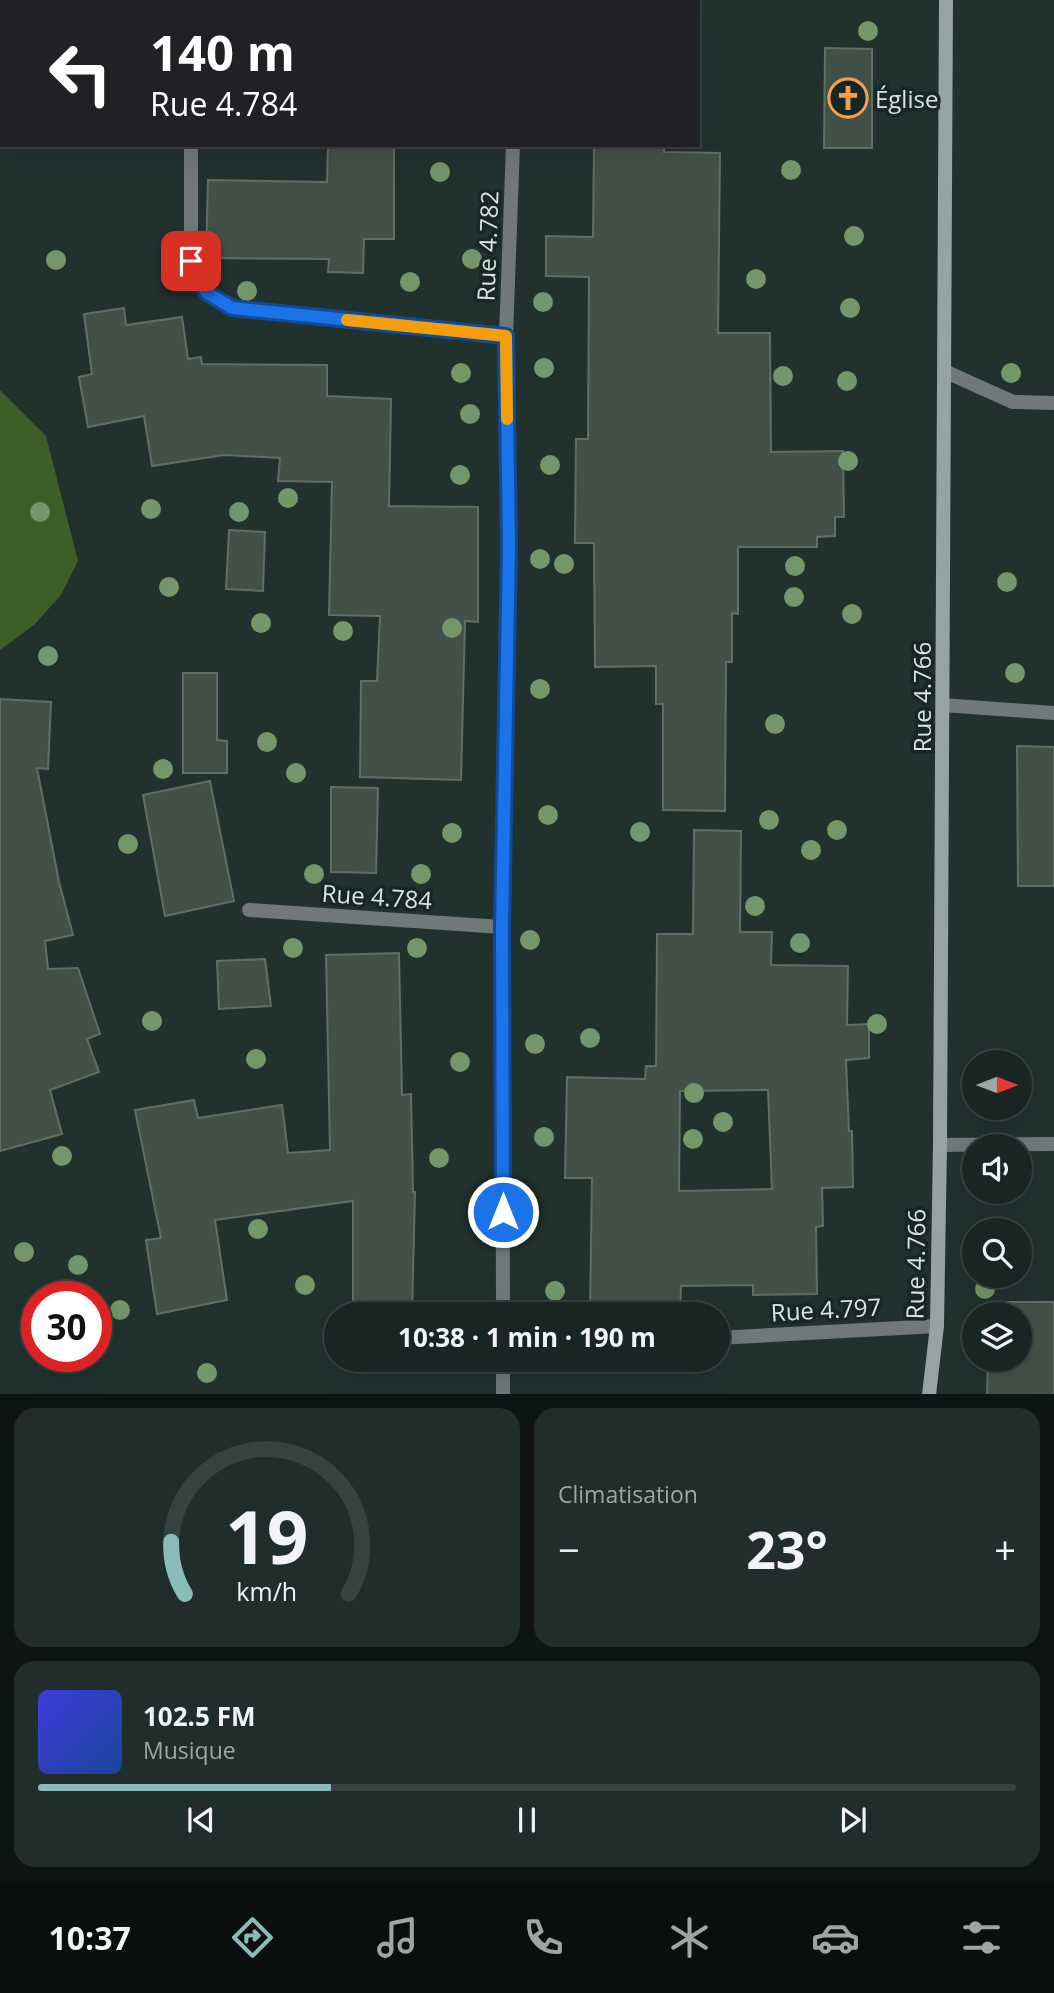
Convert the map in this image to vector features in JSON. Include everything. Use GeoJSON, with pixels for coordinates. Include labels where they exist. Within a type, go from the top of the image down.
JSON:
{"type":"FeatureCollection","features":[{"type":"Feature","properties":{"kind":"street","name":"Rue 4.766"},"geometry":{"type":"LineString","coordinates":[[929,1394],[937,1326],[940,1145],[946,0]]}},
{"type":"Feature","properties":{"kind":"street"},"geometry":{"type":"LineString","coordinates":[[191,147],[191,261],[206,292],[232,308],[506,336]]}},
{"type":"Feature","properties":{"kind":"street","name":"Rue 4.782"},"geometry":{"type":"LineString","coordinates":[[503,1302],[502,927],[509,547],[506,336],[513,147]]}},
{"type":"Feature","properties":{"kind":"street"},"geometry":{"type":"LineString","coordinates":[[944,371],[1013,402],[1054,404]]}},
{"type":"Feature","properties":{"kind":"street"},"geometry":{"type":"LineString","coordinates":[[943,705],[1054,713]]}},
{"type":"Feature","properties":{"kind":"street","name":"Rue 4.784"},"geometry":{"type":"LineString","coordinates":[[248,910],[502,927]]}},
{"type":"Feature","properties":{"kind":"street"},"geometry":{"type":"LineString","coordinates":[[940,1145],[1054,1144]]}},
{"type":"Feature","properties":{"kind":"street","name":"Rue 4.797"},"geometry":{"type":"LineString","coordinates":[[730,1337],[937,1326]]}},
{"type":"Feature","properties":{"kind":"street"},"geometry":{"type":"LineString","coordinates":[[503,1372],[503,1394]]}},
{"type":"Feature","properties":{"kind":"green space"},"geometry":{"type":"Polygon","coordinates":[[[0,390],[46,436],[78,561],[61,595],[34,625],[0,650],[0,390]]]}},
{"type":"Feature","properties":{"kind":"building","name":"Église"},"geometry":{"type":"Polygon","coordinates":[[[825,48],[872,49],[872,148],[824,148],[825,48]]]}},
{"type":"Feature","properties":{"kind":"building"},"geometry":{"type":"Polygon","coordinates":[[[328,147],[394,147],[394,239],[364,239],[363,273],[328,272],[329,259],[206,258],[208,180],[327,182],[328,147]]]}},
{"type":"Feature","properties":{"kind":"building"},"geometry":{"type":"Polygon","coordinates":[[[594,147],[664,147],[664,152],[720,153],[718,333],[770,333],[771,452],[843,451],[844,517],[835,517],[835,536],[817,537],[817,547],[738,547],[738,614],[732,613],[732,662],[726,662],[725,811],[663,810],[663,704],[656,704],[656,666],[595,667],[594,543],[575,543],[576,439],[588,439],[589,277],[546,276],[546,236],[593,237],[594,147]]]}},
{"type":"Feature","properties":{"kind":"building"},"geometry":{"type":"Polygon","coordinates":[[[124,308],[126,325],[182,317],[188,359],[201,357],[202,364],[327,365],[327,396],[391,399],[389,506],[478,507],[478,622],[465,621],[461,780],[360,777],[361,681],[377,681],[380,616],[329,615],[332,482],[278,481],[280,458],[224,455],[152,466],[144,416],[88,427],[79,377],[92,374],[84,314],[124,308]]]}},
{"type":"Feature","properties":{"kind":"building"},"geometry":{"type":"Polygon","coordinates":[[[229,530],[265,532],[263,591],[226,589],[229,530]]]}},
{"type":"Feature","properties":{"kind":"building"},"geometry":{"type":"Polygon","coordinates":[[[183,673],[217,673],[217,740],[227,741],[227,773],[183,773],[183,673]]]}},
{"type":"Feature","properties":{"kind":"building"},"geometry":{"type":"Polygon","coordinates":[[[0,699],[51,702],[48,769],[37,768],[59,882],[73,935],[45,941],[48,969],[78,968],[100,1034],[87,1039],[99,1072],[50,1090],[62,1134],[0,1151],[0,699]]]}},
{"type":"Feature","properties":{"kind":"building"},"geometry":{"type":"Polygon","coordinates":[[[1017,746],[1054,747],[1054,886],[1018,886],[1017,746]]]}},
{"type":"Feature","properties":{"kind":"building"},"geometry":{"type":"Polygon","coordinates":[[[210,781],[234,901],[165,916],[143,795],[210,781]]]}},
{"type":"Feature","properties":{"kind":"building"},"geometry":{"type":"Polygon","coordinates":[[[331,787],[378,788],[376,873],[331,872],[331,787]]]}},
{"type":"Feature","properties":{"kind":"building"},"geometry":{"type":"Polygon","coordinates":[[[694,830],[741,831],[740,932],[772,932],[771,965],[848,966],[847,1025],[869,1024],[869,1058],[846,1060],[853,1187],[822,1188],[823,1226],[816,1227],[817,1294],[753,1295],[753,1285],[681,1286],[680,1302],[590,1302],[592,1178],[565,1178],[567,1077],[645,1079],[646,1066],[656,1066],[657,934],[693,934],[694,830]],[[768,1090],[680,1091],[679,1191],[772,1189],[768,1090]]]}},
{"type":"Feature","properties":{"kind":"building"},"geometry":{"type":"Polygon","coordinates":[[[399,953],[402,1095],[411,1094],[415,1192],[412,1302],[353,1302],[353,1201],[215,1220],[227,1300],[157,1314],[146,1240],[161,1238],[135,1110],[194,1100],[198,1118],[282,1105],[288,1153],[330,1150],[326,955],[399,953]]]}},
{"type":"Feature","properties":{"kind":"building"},"geometry":{"type":"Polygon","coordinates":[[[265,959],[271,1006],[219,1009],[217,961],[265,959]]]}},
{"type":"Feature","properties":{"kind":"building"},"geometry":{"type":"Polygon","coordinates":[[[1032,1302],[1054,1302],[1054,1394],[987,1394],[988,1372],[1032,1372],[1032,1302]]]}},
{"type":"Feature","properties":{"kind":"slow traffic"},"geometry":{"type":"LineString","coordinates":[[347,320],[506,336],[507,419]]}},
{"type":"Feature","properties":{"kind":"place","name":"Église"},"geometry":{"type":"Point","coordinates":[848,98]}},
{"type":"Feature","properties":{"kind":"route"},"geometry":{"type":"LineString","coordinates":[[191,261],[206,292],[232,308],[506,336],[509,547],[502,927],[503,1212]]}}]}
